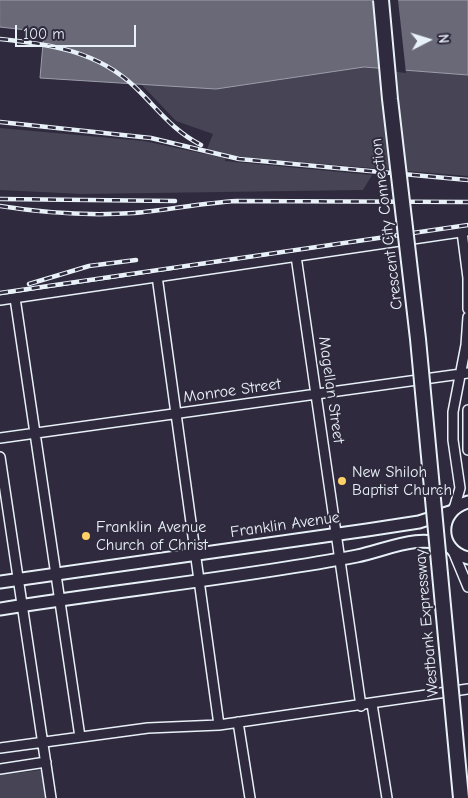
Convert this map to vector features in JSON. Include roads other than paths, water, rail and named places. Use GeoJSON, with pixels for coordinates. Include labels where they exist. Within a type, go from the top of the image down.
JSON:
{"type":"FeatureCollection","features":[{"type":"Feature","properties":{"kind":"highway","name":"Crescent City Connection"},"geometry":{"type":"LineString","coordinates":[[381,0],[428,444]]}},
{"type":"Feature","properties":{"kind":"highway","name":"Westbank Expressway"},"geometry":{"type":"LineString","coordinates":[[428,444],[461,798]]}},
{"type":"Feature","properties":{"kind":"main road","name":"Franklin Avenue"},"geometry":{"type":"LineString","coordinates":[[0,582],[419,522],[452,511],[468,502]]}},
{"type":"Feature","properties":{"kind":"main road"},"geometry":{"type":"LineString","coordinates":[[451,549],[445,537],[444,527],[452,511]]}},
{"type":"Feature","properties":{"kind":"main road"},"geometry":{"type":"LineString","coordinates":[[0,609],[340,559],[414,541],[440,542],[468,558]]}},
{"type":"Feature","properties":{"kind":"street"},"geometry":{"type":"LineString","coordinates":[[0,300],[465,231],[468,309]]}},
{"type":"Feature","properties":{"kind":"street","name":"Magellan Street"},"geometry":{"type":"LineString","coordinates":[[296,256],[361,706]]}},
{"type":"Feature","properties":{"kind":"street"},"geometry":{"type":"LineString","coordinates":[[157,276],[219,725]]}},
{"type":"Feature","properties":{"kind":"street"},"geometry":{"type":"LineString","coordinates":[[15,298],[80,737]]}},
{"type":"Feature","properties":{"kind":"street"},"geometry":{"type":"LineString","coordinates":[[452,511],[460,488],[452,424],[464,374],[468,317]]}},
{"type":"Feature","properties":{"kind":"street","name":"Monroe Street"},"geometry":{"type":"LineString","coordinates":[[0,438],[464,374]]}},
{"type":"Feature","properties":{"kind":"street"},"geometry":{"type":"LineString","coordinates":[[468,410],[468,450]]}},
{"type":"Feature","properties":{"kind":"street"},"geometry":{"type":"LineString","coordinates":[[0,456],[51,798]]}},
{"type":"Feature","properties":{"kind":"street"},"geometry":{"type":"LineString","coordinates":[[451,549],[468,587]]}},
{"type":"Feature","properties":{"kind":"street"},"geometry":{"type":"LineString","coordinates":[[0,748],[148,728],[219,725],[361,706],[468,689]]}},
{"type":"Feature","properties":{"kind":"street"},"geometry":{"type":"LineString","coordinates":[[372,704],[387,798]]}},
{"type":"Feature","properties":{"kind":"street"},"geometry":{"type":"LineString","coordinates":[[238,722],[250,798]]}},
{"type":"Feature","properties":{"kind":"street"},"geometry":{"type":"LineString","coordinates":[[0,769],[46,762]]}},
{"type":"Feature","properties":{"kind":"water"},"geometry":{"type":"Polygon","coordinates":[[[0,0],[468,0],[468,75],[364,67],[216,89],[40,78],[44,32],[0,27],[0,0]]]}},
{"type":"Feature","properties":{"kind":"railway"},"geometry":{"type":"LineString","coordinates":[[0,39],[72,51],[105,65],[135,87],[173,126],[201,145]]}},
{"type":"Feature","properties":{"kind":"railway"},"geometry":{"type":"LineString","coordinates":[[0,122],[151,138],[239,159],[468,180]]}},
{"type":"Feature","properties":{"kind":"railway"},"geometry":{"type":"LineString","coordinates":[[0,199],[175,201]]}},
{"type":"Feature","properties":{"kind":"railway"},"geometry":{"type":"LineString","coordinates":[[0,206],[50,212],[100,214],[134,213],[237,201],[468,202]]}},
{"type":"Feature","properties":{"kind":"railway"},"geometry":{"type":"LineString","coordinates":[[0,293],[468,225]]}},
{"type":"Feature","properties":{"kind":"railway"},"geometry":{"type":"LineString","coordinates":[[29,284],[89,266],[136,260]]}},
{"type":"Feature","properties":{"kind":"place","name":"New Shiloh Baptist Church"},"geometry":{"type":"Point","coordinates":[342,481]}},
{"type":"Feature","properties":{"kind":"place","name":"Franklin Avenue Church of Christ"},"geometry":{"type":"Point","coordinates":[86,536]}}]}
